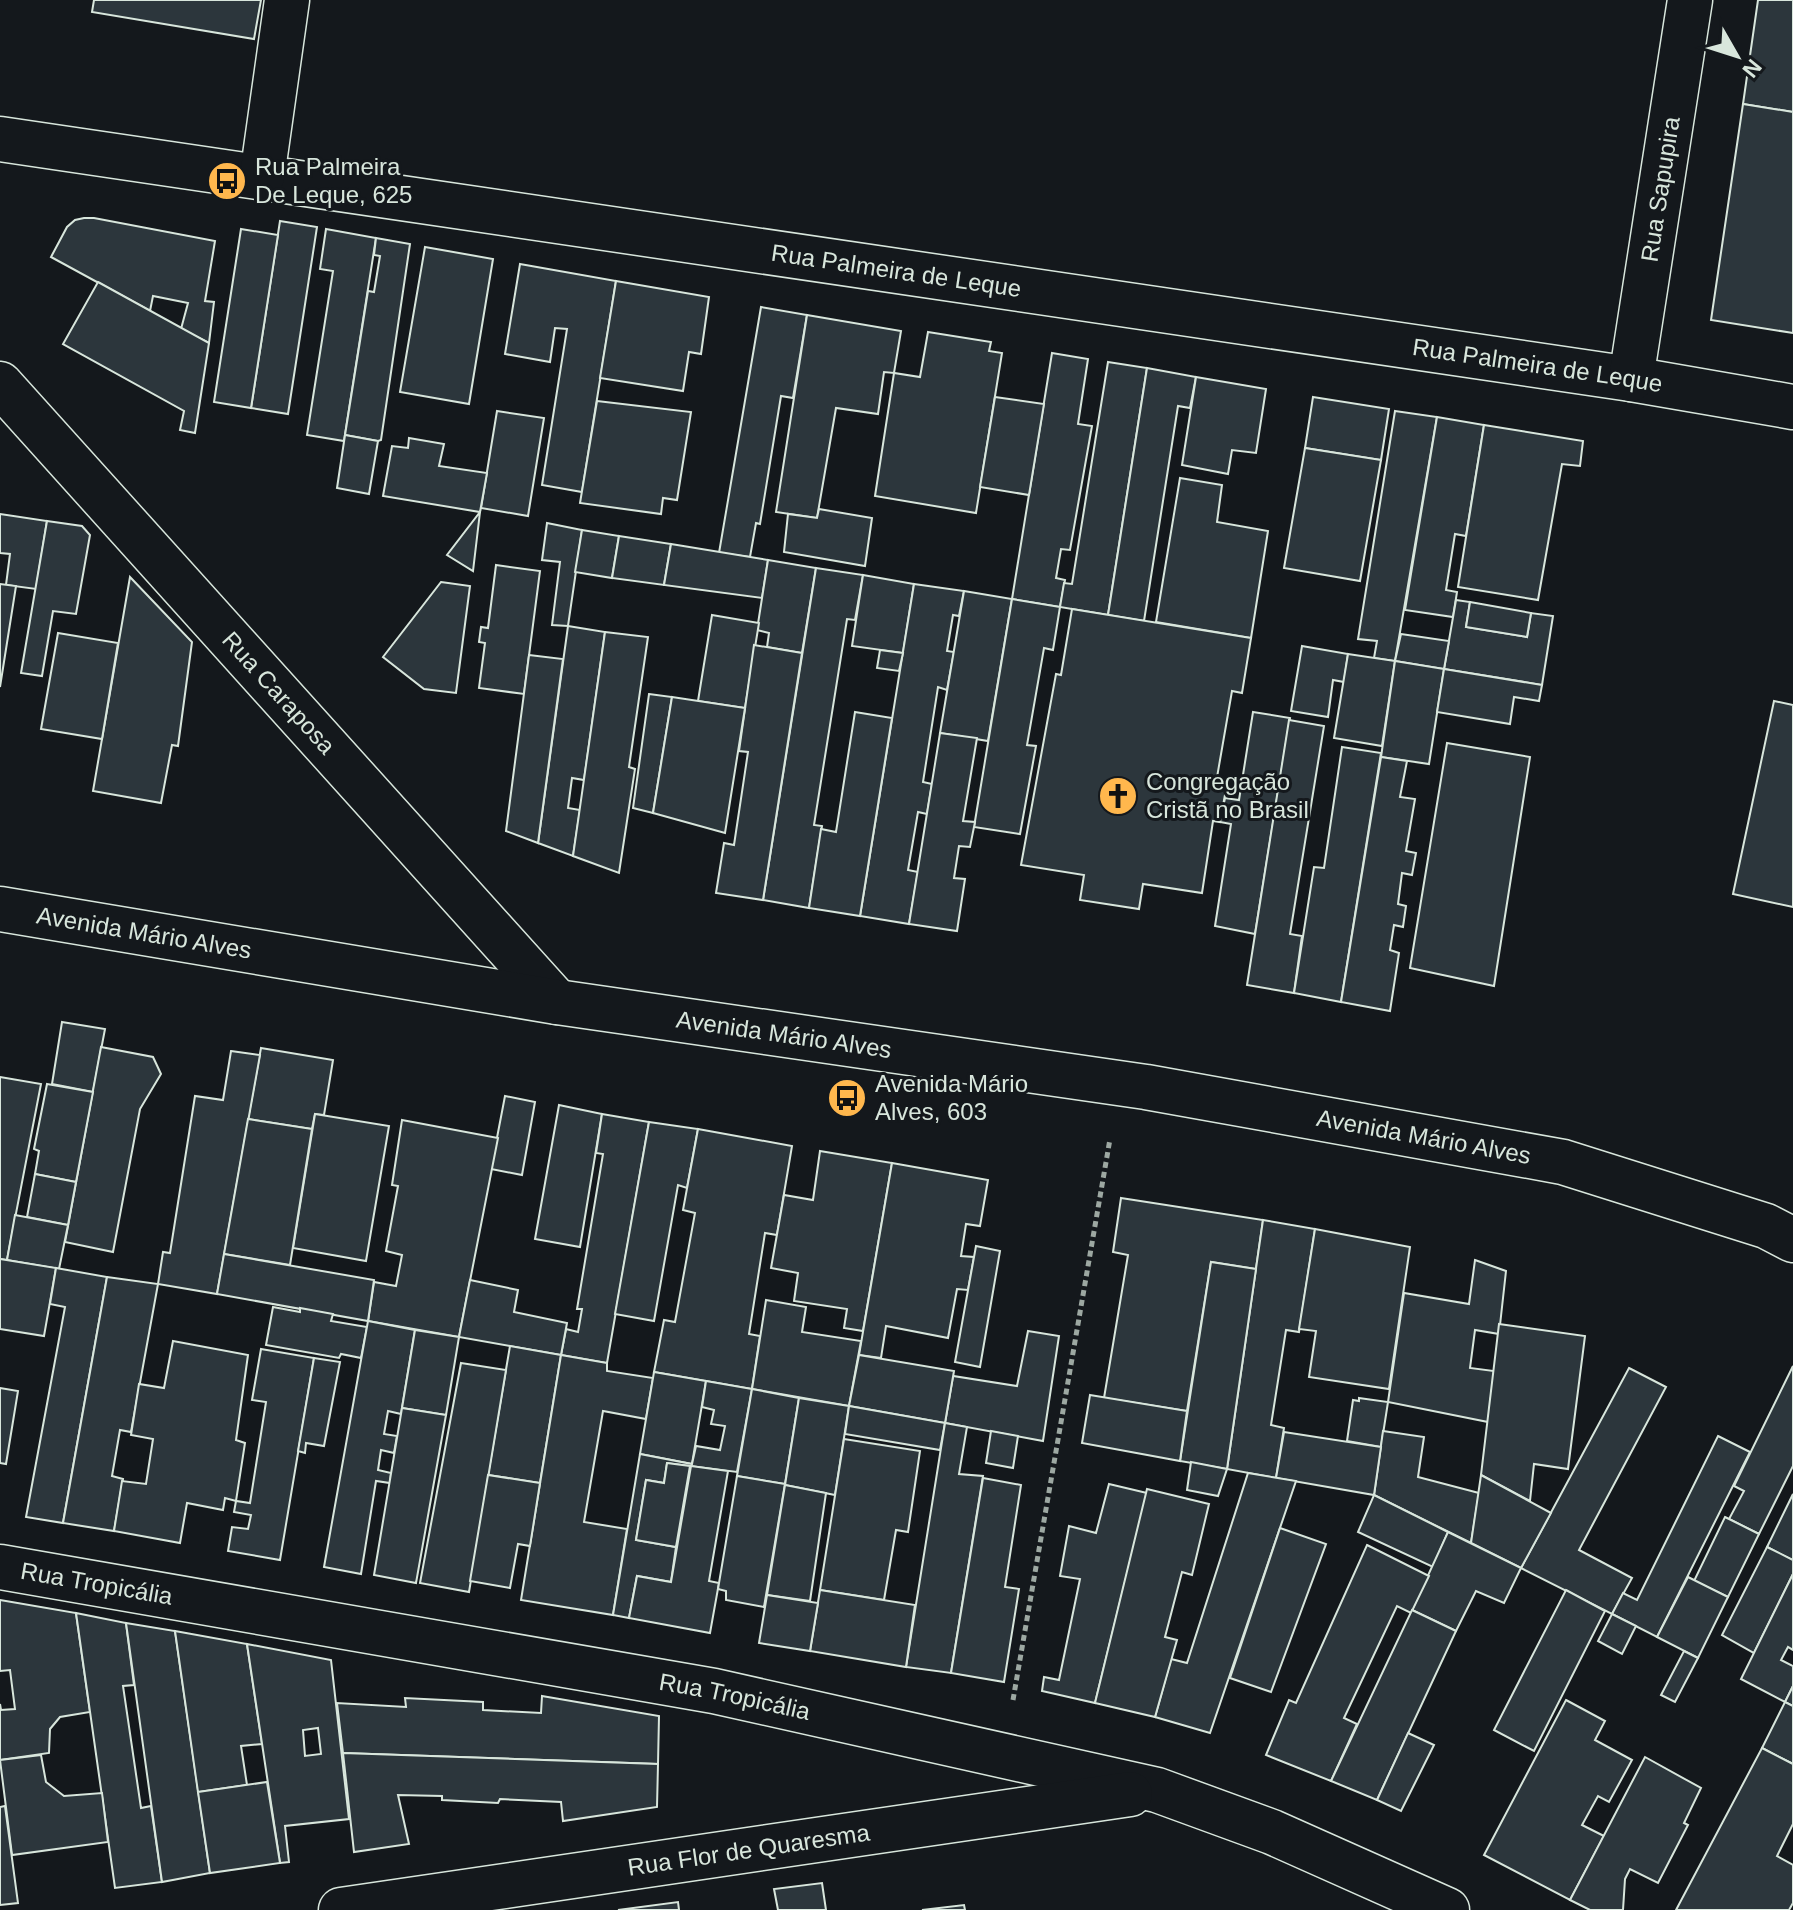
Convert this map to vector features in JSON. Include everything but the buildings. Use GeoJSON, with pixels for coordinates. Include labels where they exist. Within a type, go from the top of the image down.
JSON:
{"type":"FeatureCollection","features":[{"type":"Feature","properties":{"kind":"street"},"geometry":{"type":"LineString","coordinates":[[262,177],[287,0]]}},
{"type":"Feature","properties":{"kind":"street","name":"Rua Sapupira"},"geometry":{"type":"LineString","coordinates":[[1631,379],[1690,0]]}},
{"type":"Feature","properties":{"kind":"street","name":"Rua Palmeira de Leque"},"geometry":{"type":"LineString","coordinates":[[0,139],[1631,379],[1793,407]]}},
{"type":"Feature","properties":{"kind":"street","name":"Rua Caraposa"},"geometry":{"type":"LineString","coordinates":[[0,384],[557,1002]]}},
{"type":"Feature","properties":{"kind":"street","name":"Avenida Mário Alves"},"geometry":{"type":"LineString","coordinates":[[0,909],[557,1002],[1120,1083],[1563,1162],[1766,1226],[1793,1240]]}},
{"type":"Feature","properties":{"kind":"street","name":"Rua Tropicália"},"geometry":{"type":"LineString","coordinates":[[0,1567],[714,1691],[1157,1790],[1272,1832],[1447,1910]]}},
{"type":"Feature","properties":{"kind":"street","name":"Rua Flor de Quaresma"},"geometry":{"type":"LineString","coordinates":[[341,1910],[1157,1790]]}},
{"type":"Feature","properties":{"kind":"path"},"geometry":{"type":"LineString","coordinates":[[1004,1756],[1120,1083]]}},
{"type":"Feature","properties":{"kind":"place","name":"Rua Palmeira De Leque, 625"},"geometry":{"type":"Point","coordinates":[227,181]}},
{"type":"Feature","properties":{"kind":"place","name":"Congregação Cristã no Brasil"},"geometry":{"type":"Point","coordinates":[1118,796]}},
{"type":"Feature","properties":{"kind":"place","name":"Avenida Mário Alves, 603"},"geometry":{"type":"Point","coordinates":[847,1098]}}]}
